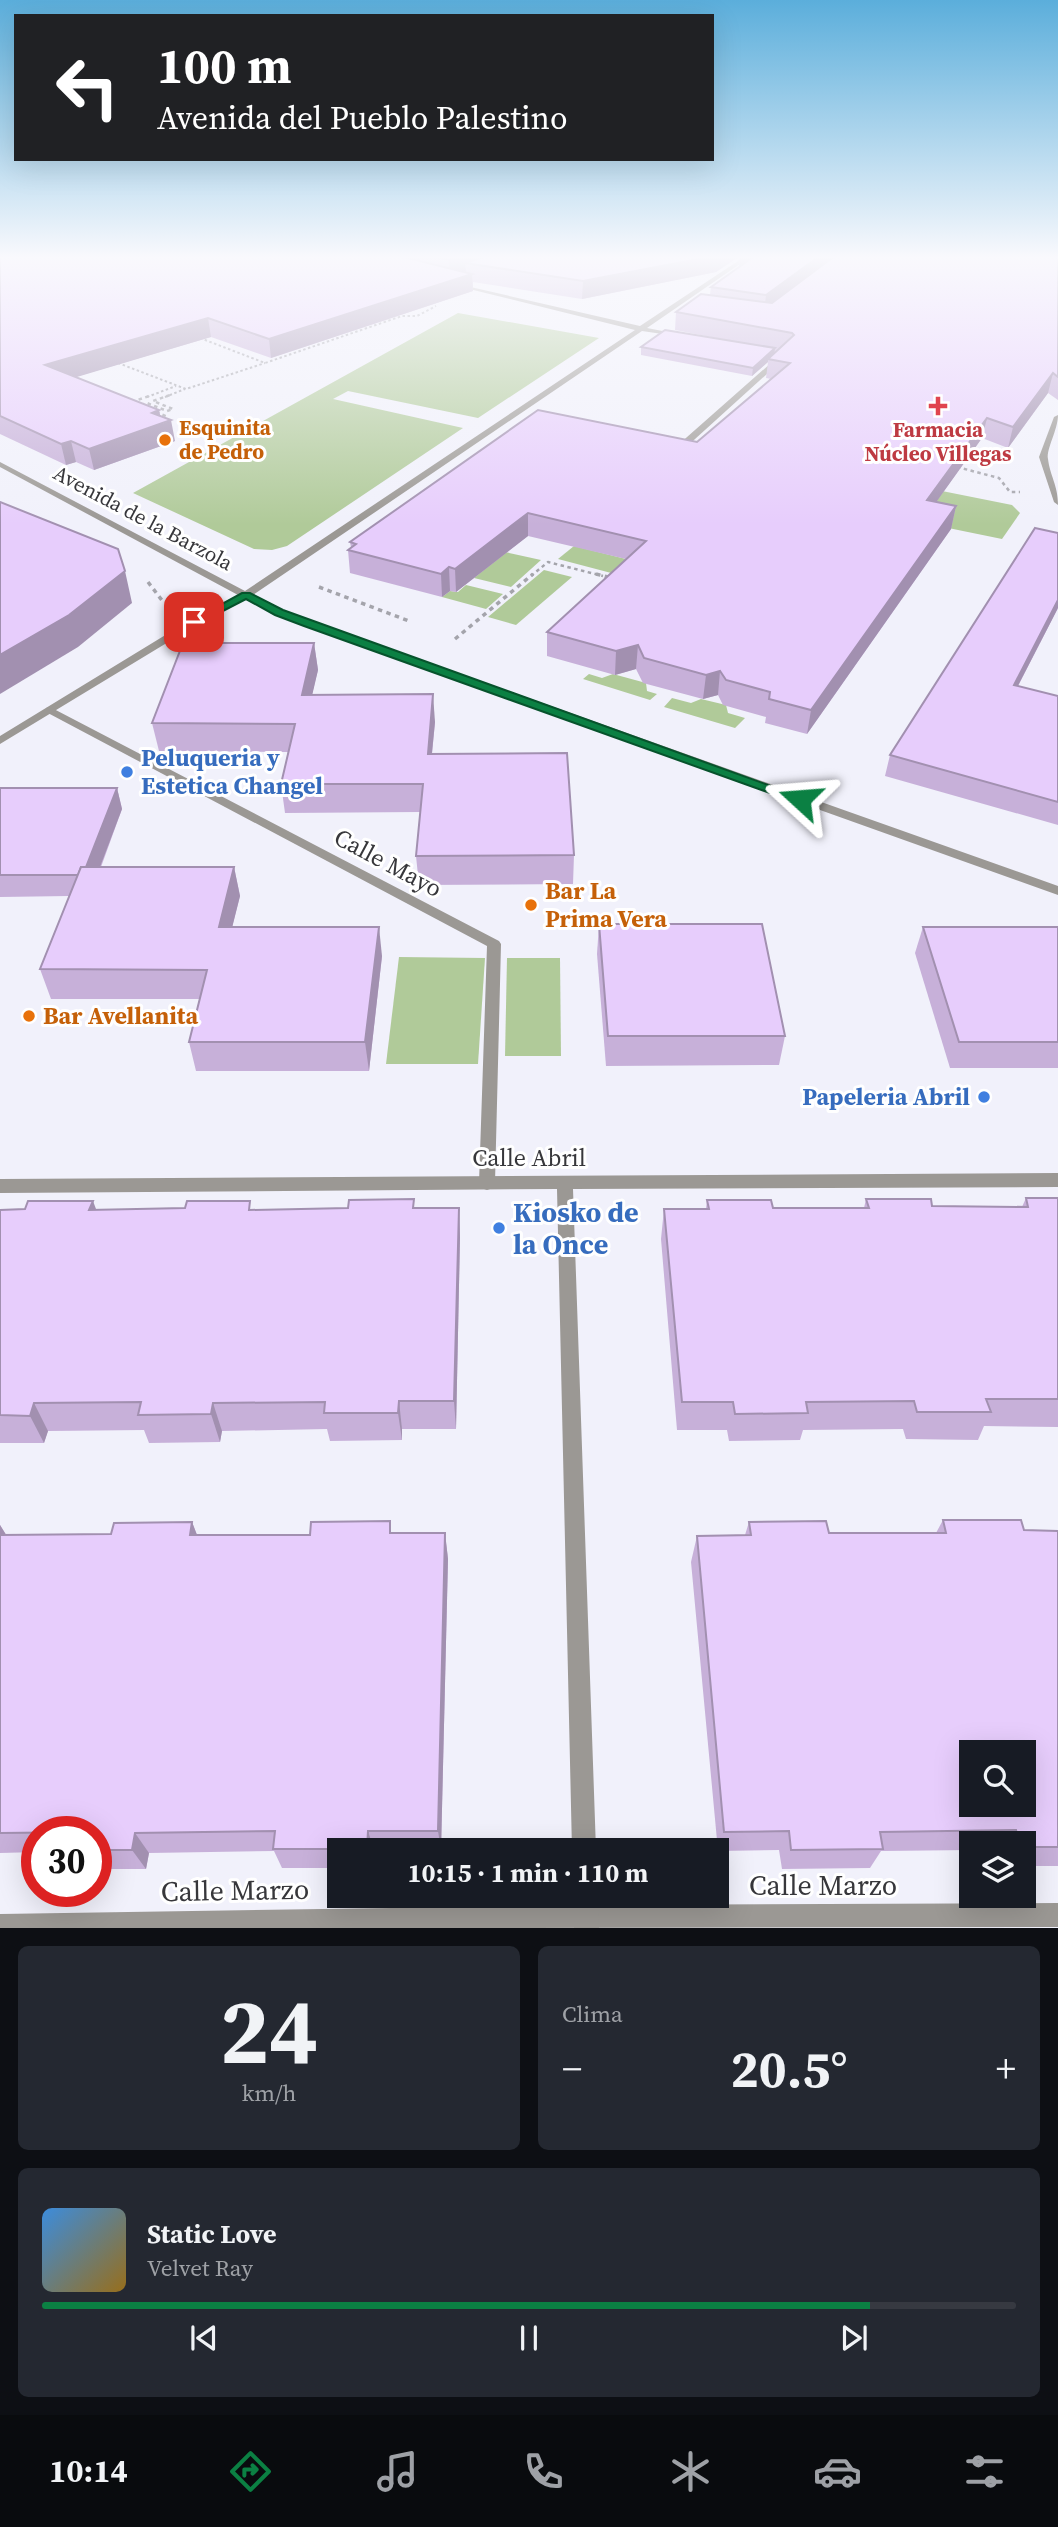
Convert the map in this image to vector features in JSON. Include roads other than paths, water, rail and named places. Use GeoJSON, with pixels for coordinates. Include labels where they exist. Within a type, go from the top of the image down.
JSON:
{"type":"FeatureCollection","features":[{"type":"Feature","properties":{"kind":"street"},"geometry":{"type":"LineString","coordinates":[[0,741],[194,622],[246,595],[615,345]]}},
{"type":"Feature","properties":{"kind":"street"},"geometry":{"type":"LineString","coordinates":[[681,447],[785,354],[746,347]]}},
{"type":"Feature","properties":{"kind":"street"},"geometry":{"type":"LineString","coordinates":[[1058,418],[1043,457],[1058,502]]}},
{"type":"Feature","properties":{"kind":"street","name":"Avenida de la Barzola"},"geometry":{"type":"LineString","coordinates":[[0,464],[246,595],[299,620],[1058,891]]}},
{"type":"Feature","properties":{"kind":"street","name":"Calle Mayo"},"geometry":{"type":"LineString","coordinates":[[50,710],[494,944],[487,1183]]}},
{"type":"Feature","properties":{"kind":"street","name":"Calle Abril"},"geometry":{"type":"LineString","coordinates":[[0,1186],[1058,1180]]}},
{"type":"Feature","properties":{"kind":"street"},"geometry":{"type":"LineString","coordinates":[[565,1183],[584,1838]]}},
{"type":"Feature","properties":{"kind":"street","name":"Calle Marzo"},"geometry":{"type":"LineString","coordinates":[[0,1926],[586,1913],[1058,1915]]}},
{"type":"Feature","properties":{"kind":"place","name":"Farmacia Núcleo Villegas"},"geometry":{"type":"Point","coordinates":[938,406]}},
{"type":"Feature","properties":{"kind":"place","name":"Esquinita de Pedro"},"geometry":{"type":"Point","coordinates":[165,440]}},
{"type":"Feature","properties":{"kind":"place","name":"Peluqueria y Estetica Changel"},"geometry":{"type":"Point","coordinates":[127,772]}},
{"type":"Feature","properties":{"kind":"place","name":"Bar La Prima Vera"},"geometry":{"type":"Point","coordinates":[531,905]}},
{"type":"Feature","properties":{"kind":"place","name":"Bar Avellanita"},"geometry":{"type":"Point","coordinates":[29,1016]}},
{"type":"Feature","properties":{"kind":"place","name":"Papeleria Abril"},"geometry":{"type":"Point","coordinates":[984,1097]}},
{"type":"Feature","properties":{"kind":"place","name":"Kiosko de la Once"},"geometry":{"type":"Point","coordinates":[499,1228]}}]}
